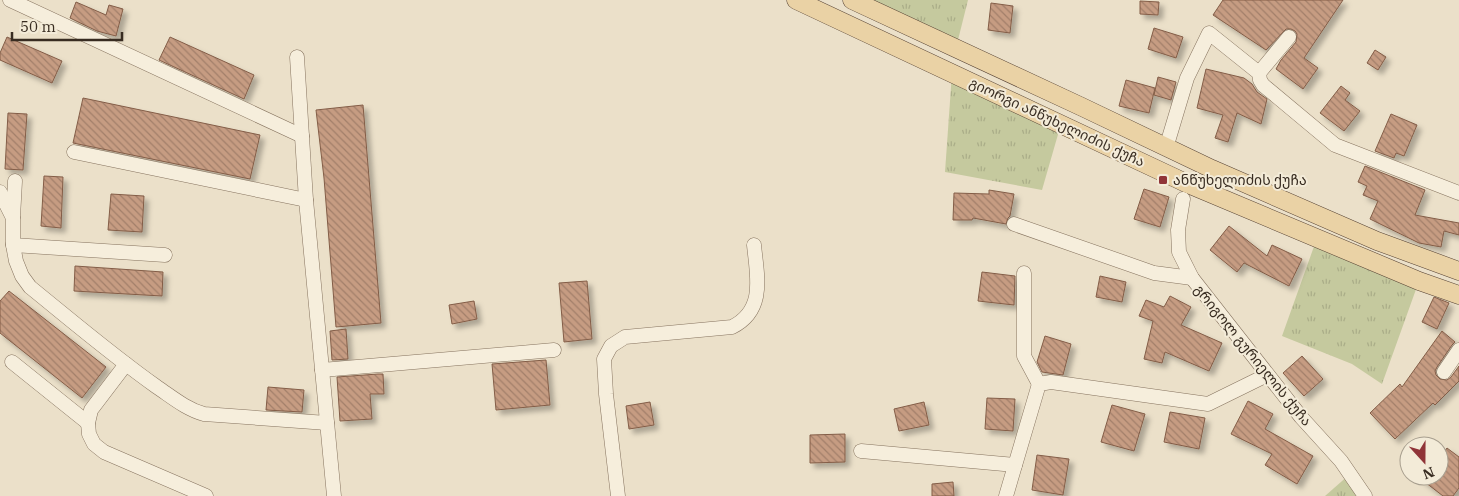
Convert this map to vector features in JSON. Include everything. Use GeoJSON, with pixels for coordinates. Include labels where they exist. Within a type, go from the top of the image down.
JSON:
{"type":"FeatureCollection","features":[{"type":"Feature","properties":{"kind":"main road","name":"გიორგი ანწუხელიძის ქუჩა"},"geometry":{"type":"LineString","coordinates":[[796,0],[1188,184],[1411,277],[1459,295]]}},
{"type":"Feature","properties":{"kind":"main road","name":"გიორგი ანწუხელიძის ქუჩა"},"geometry":{"type":"LineString","coordinates":[[852,0],[1166,148],[1377,241],[1459,271]]}},
{"type":"Feature","properties":{"kind":"street"},"geometry":{"type":"LineString","coordinates":[[10,0],[302,136]]}},
{"type":"Feature","properties":{"kind":"street"},"geometry":{"type":"LineString","coordinates":[[1166,148],[1186,78],[1209,33],[1259,73],[1263,85],[1335,144],[1351,152],[1459,193]]}},
{"type":"Feature","properties":{"kind":"street"},"geometry":{"type":"LineString","coordinates":[[1259,73],[1289,37]]}},
{"type":"Feature","properties":{"kind":"street"},"geometry":{"type":"LineString","coordinates":[[297,57],[306,200],[334,496]]}},
{"type":"Feature","properties":{"kind":"street"},"geometry":{"type":"LineString","coordinates":[[74,152],[306,200]]}},
{"type":"Feature","properties":{"kind":"street"},"geometry":{"type":"LineString","coordinates":[[15,181],[13,245],[16,261],[22,276],[30,286],[126,364],[185,406],[197,412],[327,423]]}},
{"type":"Feature","properties":{"kind":"street"},"geometry":{"type":"LineString","coordinates":[[0,192],[13,218]]}},
{"type":"Feature","properties":{"kind":"street","name":"გრიგოლ გურიელის ქუჩა"},"geometry":{"type":"LineString","coordinates":[[1183,199],[1178,230],[1179,252],[1192,278],[1301,417],[1341,461],[1365,496]]}},
{"type":"Feature","properties":{"kind":"street"},"geometry":{"type":"LineString","coordinates":[[1014,224],[1154,273],[1192,278]]}},
{"type":"Feature","properties":{"kind":"street"},"geometry":{"type":"LineString","coordinates":[[13,245],[165,255]]}},
{"type":"Feature","properties":{"kind":"street"},"geometry":{"type":"LineString","coordinates":[[618,496],[606,394],[604,359],[611,346],[625,337],[732,327],[740,323],[750,311],[758,294],[754,245]]}},
{"type":"Feature","properties":{"kind":"street"},"geometry":{"type":"LineString","coordinates":[[1006,496],[1039,384],[1024,356],[1024,273]]}},
{"type":"Feature","properties":{"kind":"street"},"geometry":{"type":"LineString","coordinates":[[322,370],[554,350]]}},
{"type":"Feature","properties":{"kind":"street"},"geometry":{"type":"LineString","coordinates":[[1444,372],[1459,350]]}},
{"type":"Feature","properties":{"kind":"street"},"geometry":{"type":"LineString","coordinates":[[12,362],[88,423]]}},
{"type":"Feature","properties":{"kind":"street"},"geometry":{"type":"LineString","coordinates":[[126,364],[90,410],[89,434],[94,444],[104,452],[206,496]]}},
{"type":"Feature","properties":{"kind":"street"},"geometry":{"type":"LineString","coordinates":[[1039,384],[1052,382],[1208,404],[1267,375]]}},
{"type":"Feature","properties":{"kind":"street"},"geometry":{"type":"LineString","coordinates":[[861,451],[1015,465]]}},
{"type":"Feature","properties":{"kind":"green space"},"geometry":{"type":"Polygon","coordinates":[[[852,0],[968,0],[956,48],[852,0]]]}},
{"type":"Feature","properties":{"kind":"green space"},"geometry":{"type":"Polygon","coordinates":[[[952,73],[1061,124],[1042,190],[945,172],[952,73]]]}},
{"type":"Feature","properties":{"kind":"green space"},"geometry":{"type":"Polygon","coordinates":[[[1317,238],[1419,281],[1382,384],[1352,364],[1282,336],[1317,238]]]}},
{"type":"Feature","properties":{"kind":"green space"},"geometry":{"type":"Polygon","coordinates":[[[1350,474],[1365,496],[1325,496],[1350,474]]]}},
{"type":"Feature","properties":{"kind":"building"},"geometry":{"type":"Polygon","coordinates":[[[1223,0],[1343,0],[1304,58],[1318,68],[1303,89],[1276,69],[1296,42],[1297,34],[1295,31],[1286,29],[1266,50],[1213,15],[1223,0]]]}},
{"type":"Feature","properties":{"kind":"building"},"geometry":{"type":"Polygon","coordinates":[[[1140,1],[1159,2],[1158,15],[1140,14],[1140,1]]]}},
{"type":"Feature","properties":{"kind":"building"},"geometry":{"type":"Polygon","coordinates":[[[76,2],[106,15],[109,5],[123,9],[116,36],[97,31],[70,18],[76,2]]]}},
{"type":"Feature","properties":{"kind":"building"},"geometry":{"type":"Polygon","coordinates":[[[991,3],[1013,6],[1010,33],[988,30],[991,3]]]}},
{"type":"Feature","properties":{"kind":"building"},"geometry":{"type":"Polygon","coordinates":[[[1154,28],[1183,37],[1176,58],[1148,49],[1154,28]]]}},
{"type":"Feature","properties":{"kind":"building"},"geometry":{"type":"Polygon","coordinates":[[[7,37],[62,61],[52,83],[0,60],[0,53],[7,37]]]}},
{"type":"Feature","properties":{"kind":"building"},"geometry":{"type":"Polygon","coordinates":[[[170,37],[254,75],[244,99],[159,60],[170,37]]]}},
{"type":"Feature","properties":{"kind":"building"},"geometry":{"type":"Polygon","coordinates":[[[1375,50],[1386,57],[1378,70],[1367,63],[1375,50]]]}},
{"type":"Feature","properties":{"kind":"building"},"geometry":{"type":"Polygon","coordinates":[[[1206,69],[1244,78],[1252,84],[1257,92],[1267,99],[1261,124],[1237,113],[1228,142],[1215,138],[1223,115],[1197,108],[1206,69]]]}},
{"type":"Feature","properties":{"kind":"building"},"geometry":{"type":"Polygon","coordinates":[[[1158,77],[1176,82],[1171,100],[1154,95],[1158,77]]]}},
{"type":"Feature","properties":{"kind":"building"},"geometry":{"type":"Polygon","coordinates":[[[1126,80],[1155,88],[1149,113],[1119,106],[1126,80]]]}},
{"type":"Feature","properties":{"kind":"building"},"geometry":{"type":"Polygon","coordinates":[[[1341,86],[1350,93],[1345,100],[1360,111],[1344,131],[1320,113],[1341,86]]]}},
{"type":"Feature","properties":{"kind":"building"},"geometry":{"type":"Polygon","coordinates":[[[83,98],[260,135],[250,179],[73,143],[83,98]]]}},
{"type":"Feature","properties":{"kind":"building"},"geometry":{"type":"Polygon","coordinates":[[[363,105],[381,323],[336,327],[324,178],[316,110],[363,105]]]}},
{"type":"Feature","properties":{"kind":"building"},"geometry":{"type":"Polygon","coordinates":[[[8,113],[27,114],[23,170],[5,169],[8,113]]]}},
{"type":"Feature","properties":{"kind":"building"},"geometry":{"type":"Polygon","coordinates":[[[1391,114],[1417,125],[1404,156],[1396,153],[1394,158],[1375,151],[1391,114]]]}},
{"type":"Feature","properties":{"kind":"building"},"geometry":{"type":"Polygon","coordinates":[[[1365,166],[1425,190],[1415,215],[1459,223],[1459,235],[1444,231],[1441,247],[1419,243],[1370,219],[1378,201],[1363,195],[1367,186],[1358,182],[1365,166]]]}},
{"type":"Feature","properties":{"kind":"building"},"geometry":{"type":"Polygon","coordinates":[[[44,176],[63,177],[61,228],[41,226],[44,176]]]}},
{"type":"Feature","properties":{"kind":"building"},"geometry":{"type":"Polygon","coordinates":[[[1144,189],[1169,197],[1160,227],[1134,219],[1144,189]]]}},
{"type":"Feature","properties":{"kind":"building"},"geometry":{"type":"Polygon","coordinates":[[[989,190],[1014,194],[1010,216],[1006,224],[973,218],[972,220],[953,220],[954,193],[989,194],[989,190]]]}},
{"type":"Feature","properties":{"kind":"building"},"geometry":{"type":"Polygon","coordinates":[[[111,194],[144,196],[142,232],[108,230],[111,194]]]}},
{"type":"Feature","properties":{"kind":"building"},"geometry":{"type":"Polygon","coordinates":[[[1229,226],[1267,256],[1272,245],[1302,259],[1289,286],[1244,263],[1237,272],[1210,250],[1229,226]]]}},
{"type":"Feature","properties":{"kind":"building"},"geometry":{"type":"Polygon","coordinates":[[[75,266],[163,272],[162,296],[74,291],[75,266]]]}},
{"type":"Feature","properties":{"kind":"building"},"geometry":{"type":"Polygon","coordinates":[[[982,272],[1015,276],[1014,305],[978,301],[982,272]]]}},
{"type":"Feature","properties":{"kind":"building"},"geometry":{"type":"Polygon","coordinates":[[[1100,276],[1126,282],[1122,302],[1096,297],[1100,276]]]}},
{"type":"Feature","properties":{"kind":"building"},"geometry":{"type":"Polygon","coordinates":[[[587,281],[592,339],[564,342],[559,283],[587,281]]]}},
{"type":"Feature","properties":{"kind":"building"},"geometry":{"type":"Polygon","coordinates":[[[9,291],[106,367],[82,398],[0,333],[0,301],[9,291]]]}},
{"type":"Feature","properties":{"kind":"building"},"geometry":{"type":"Polygon","coordinates":[[[1170,296],[1191,307],[1181,325],[1222,343],[1209,371],[1165,352],[1162,363],[1144,359],[1153,321],[1139,316],[1146,300],[1164,307],[1170,296]]]}},
{"type":"Feature","properties":{"kind":"building"},"geometry":{"type":"Polygon","coordinates":[[[1434,297],[1449,303],[1437,329],[1422,322],[1434,297]]]}},
{"type":"Feature","properties":{"kind":"building"},"geometry":{"type":"Polygon","coordinates":[[[474,301],[477,319],[452,324],[449,305],[474,301]]]}},
{"type":"Feature","properties":{"kind":"building"},"geometry":{"type":"Polygon","coordinates":[[[346,329],[348,359],[332,360],[330,331],[346,329]]]}},
{"type":"Feature","properties":{"kind":"building"},"geometry":{"type":"Polygon","coordinates":[[[1442,331],[1455,342],[1437,367],[1436,375],[1440,379],[1447,380],[1459,366],[1459,381],[1435,405],[1433,403],[1395,439],[1370,413],[1400,384],[1402,387],[1442,331]]]}},
{"type":"Feature","properties":{"kind":"building"},"geometry":{"type":"Polygon","coordinates":[[[1045,336],[1071,344],[1063,375],[1042,372],[1037,362],[1045,336]]]}},
{"type":"Feature","properties":{"kind":"building"},"geometry":{"type":"Polygon","coordinates":[[[1302,356],[1323,379],[1304,396],[1283,373],[1302,356]]]}},
{"type":"Feature","properties":{"kind":"building"},"geometry":{"type":"Polygon","coordinates":[[[546,360],[550,405],[496,410],[492,364],[546,360]]]}},
{"type":"Feature","properties":{"kind":"building"},"geometry":{"type":"Polygon","coordinates":[[[383,374],[384,394],[370,394],[372,419],[340,421],[337,377],[383,374]]]}},
{"type":"Feature","properties":{"kind":"building"},"geometry":{"type":"Polygon","coordinates":[[[268,387],[304,390],[302,412],[266,410],[268,387]]]}},
{"type":"Feature","properties":{"kind":"building"},"geometry":{"type":"Polygon","coordinates":[[[987,398],[1015,399],[1013,431],[985,429],[987,398]]]}},
{"type":"Feature","properties":{"kind":"building"},"geometry":{"type":"Polygon","coordinates":[[[1248,401],[1273,414],[1265,429],[1313,456],[1297,484],[1265,465],[1272,454],[1231,434],[1248,401]]]}},
{"type":"Feature","properties":{"kind":"building"},"geometry":{"type":"Polygon","coordinates":[[[650,402],[654,425],[629,429],[626,406],[650,402]]]}},
{"type":"Feature","properties":{"kind":"building"},"geometry":{"type":"Polygon","coordinates":[[[924,402],[929,425],[899,431],[894,409],[924,402]]]}},
{"type":"Feature","properties":{"kind":"building"},"geometry":{"type":"Polygon","coordinates":[[[1112,405],[1145,414],[1134,451],[1101,442],[1112,405]]]}},
{"type":"Feature","properties":{"kind":"building"},"geometry":{"type":"Polygon","coordinates":[[[1170,412],[1205,418],[1199,449],[1164,442],[1170,412]]]}},
{"type":"Feature","properties":{"kind":"building"},"geometry":{"type":"Polygon","coordinates":[[[845,434],[845,462],[810,463],[810,435],[845,434]]]}},
{"type":"Feature","properties":{"kind":"building"},"geometry":{"type":"Polygon","coordinates":[[[1449,450],[1459,457],[1459,488],[1453,496],[1443,496],[1430,486],[1449,486],[1449,450]]]}},
{"type":"Feature","properties":{"kind":"building"},"geometry":{"type":"Polygon","coordinates":[[[1037,455],[1069,459],[1063,495],[1032,490],[1037,455]]]}},
{"type":"Feature","properties":{"kind":"building"},"geometry":{"type":"Polygon","coordinates":[[[953,482],[954,496],[932,496],[932,484],[953,482]]]}},
{"type":"Feature","properties":{"kind":"place","name":"ანწუხელიძის ქუჩა"},"geometry":{"type":"Point","coordinates":[1163,180]}}]}
